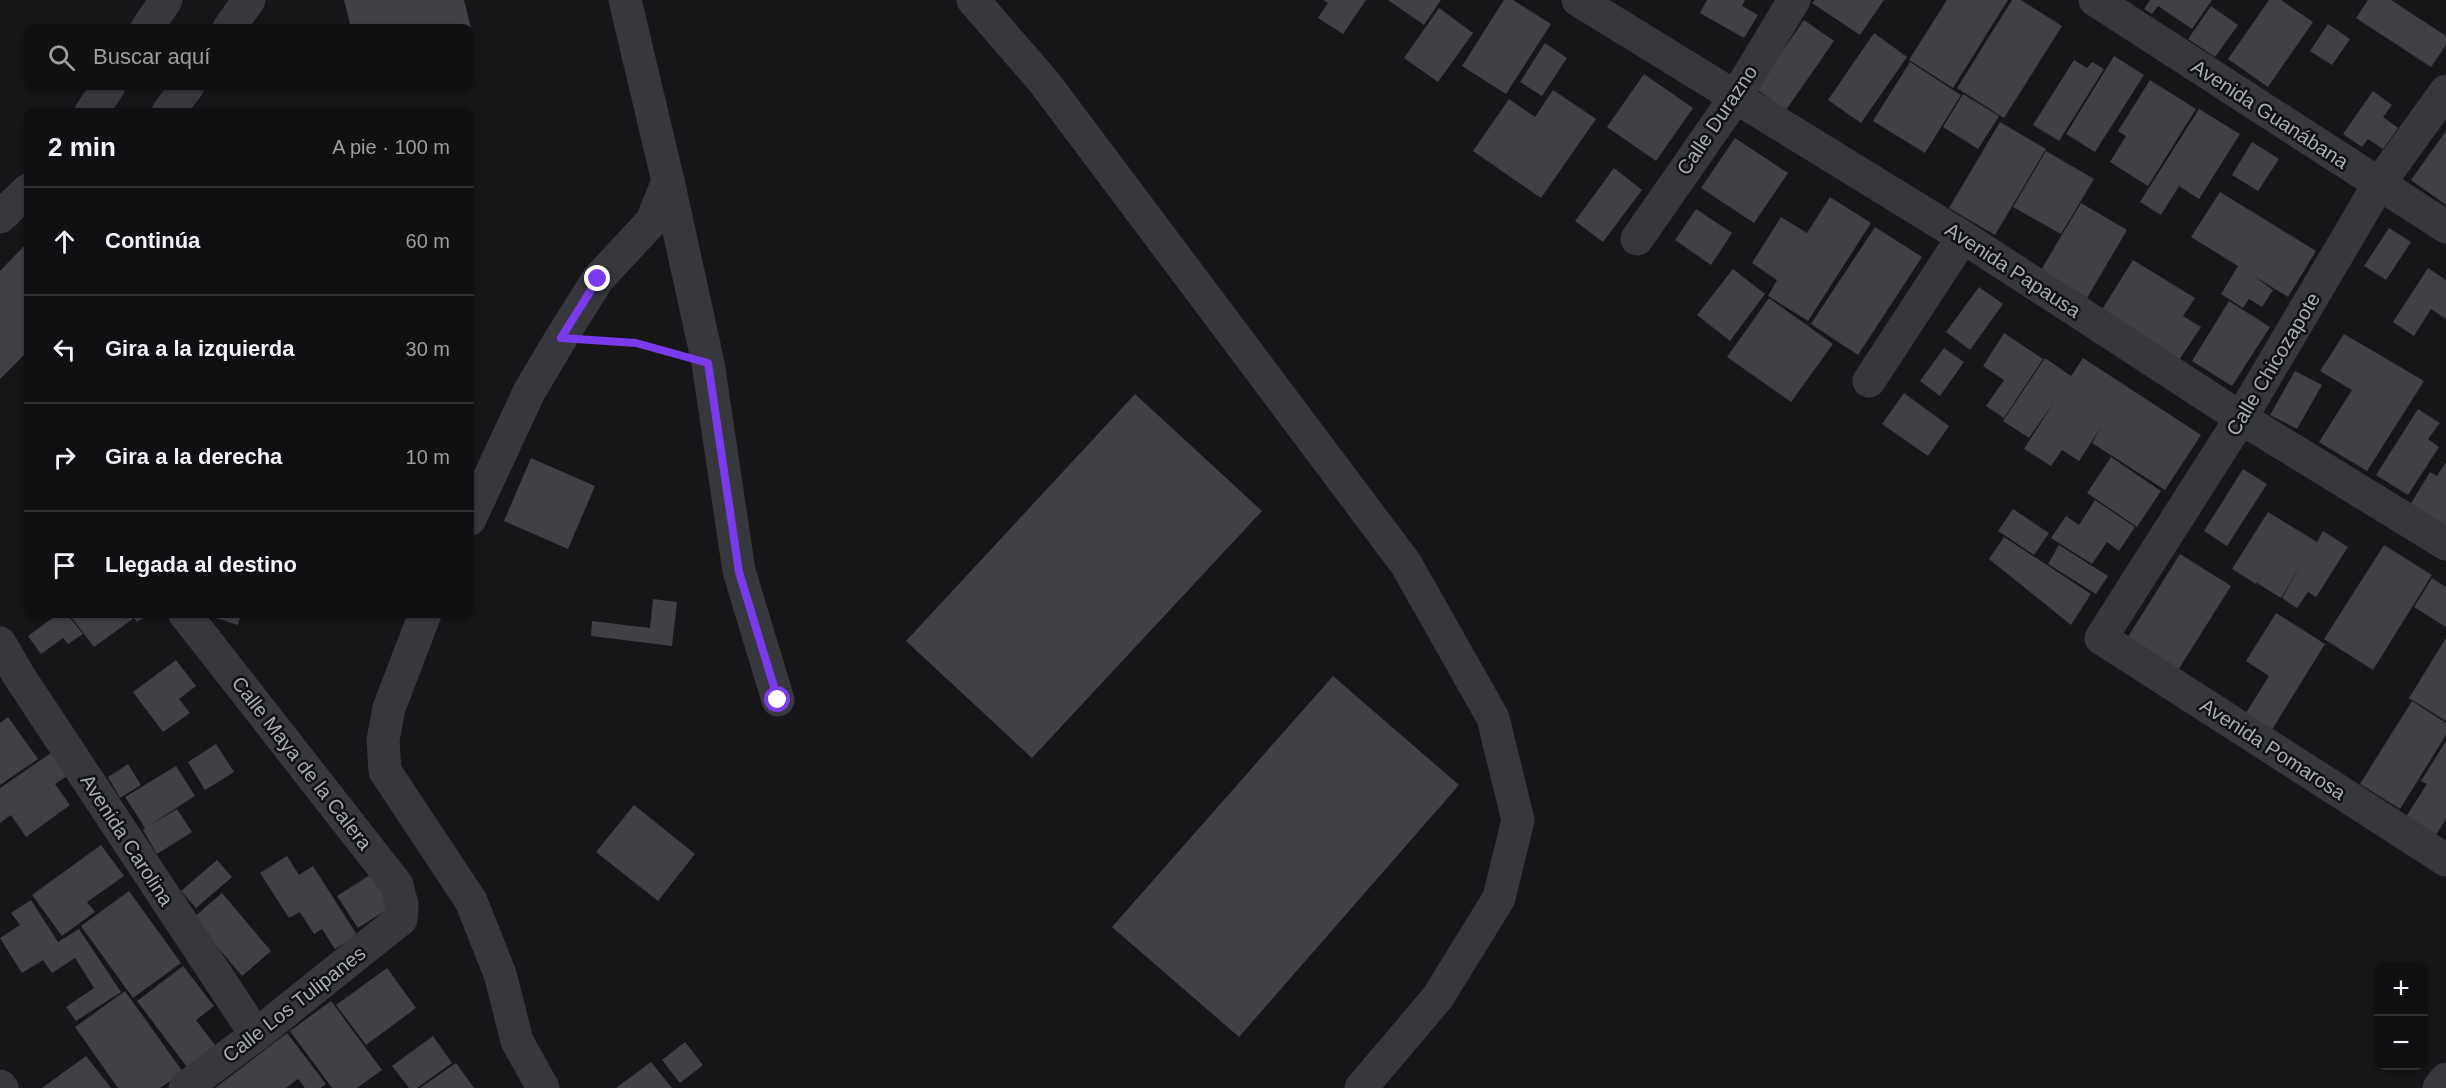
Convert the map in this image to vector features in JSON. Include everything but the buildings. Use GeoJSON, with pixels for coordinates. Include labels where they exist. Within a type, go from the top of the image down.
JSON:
{"type":"FeatureCollection","features":[{"type":"Feature","properties":{"kind":"street"},"geometry":{"type":"LineString","coordinates":[[150,24],[166,0]]}},
{"type":"Feature","properties":{"kind":"street"},"geometry":{"type":"LineString","coordinates":[[232,24],[249,0]]}},
{"type":"Feature","properties":{"kind":"street"},"geometry":{"type":"LineString","coordinates":[[625,0],[708,363],[739,572],[778,700]]}},
{"type":"Feature","properties":{"kind":"street"},"geometry":{"type":"LineString","coordinates":[[974,0],[1044,82],[1406,564],[1493,718],[1518,820],[1499,898],[1438,998],[1361,1088]]}},
{"type":"Feature","properties":{"kind":"street","name":"Avenida Papausa"},"geometry":{"type":"LineString","coordinates":[[1578,0],[1963,237],[2241,418],[2446,544]]}},
{"type":"Feature","properties":{"kind":"street","name":"Calle Durazno"},"geometry":{"type":"LineString","coordinates":[[1637,239],[1735,98],[1794,0]]}},
{"type":"Feature","properties":{"kind":"street","name":"Avenida Guanábana"},"geometry":{"type":"LineString","coordinates":[[2095,0],[2446,227]]}},
{"type":"Feature","properties":{"kind":"street"},"geometry":{"type":"LineString","coordinates":[[94,108],[106,90]]}},
{"type":"Feature","properties":{"kind":"street"},"geometry":{"type":"LineString","coordinates":[[171,108],[185,90]]}},
{"type":"Feature","properties":{"kind":"street","name":"Calle Chicozapote"},"geometry":{"type":"LineString","coordinates":[[2101,638],[2241,418],[2379,184],[2446,91]]}},
{"type":"Feature","properties":{"kind":"street"},"geometry":{"type":"LineString","coordinates":[[474,511],[530,392],[561,338],[598,279],[652,220],[668,181]]}},
{"type":"Feature","properties":{"kind":"street"},"geometry":{"type":"LineString","coordinates":[[0,217],[24,194]]}},
{"type":"Feature","properties":{"kind":"street"},"geometry":{"type":"LineString","coordinates":[[1869,381],[1963,237]]}},
{"type":"Feature","properties":{"kind":"street","name":"Calle Maya de la Calera"},"geometry":{"type":"LineString","coordinates":[[188,618],[398,885],[402,905],[401,920]]}},
{"type":"Feature","properties":{"kind":"street"},"geometry":{"type":"LineString","coordinates":[[423,618],[389,708],[383,740],[385,771],[471,901],[500,974],[517,1041],[543,1088]]}},
{"type":"Feature","properties":{"kind":"street","name":"Avenida Pomarosa"},"geometry":{"type":"LineString","coordinates":[[2101,638],[2446,860]]}},
{"type":"Feature","properties":{"kind":"street","name":"Avenida Carolina"},"geometry":{"type":"LineString","coordinates":[[0,643],[19,676],[256,1035]]}},
{"type":"Feature","properties":{"kind":"street","name":"Calle Los Tulipanes"},"geometry":{"type":"LineString","coordinates":[[185,1088],[401,920]]}},
{"type":"Feature","properties":{"kind":"street"},"geometry":{"type":"LineString","coordinates":[[2439,1088],[2446,1079]]}},
{"type":"Feature","properties":{"kind":"path"},"geometry":{"type":"LineString","coordinates":[[561,338],[636,343],[708,363]]}},
{"type":"Feature","properties":{"kind":"route"},"geometry":{"type":"LineString","coordinates":[[598,279],[561,338],[636,343],[708,363],[739,572],[778,700]]}}]}
